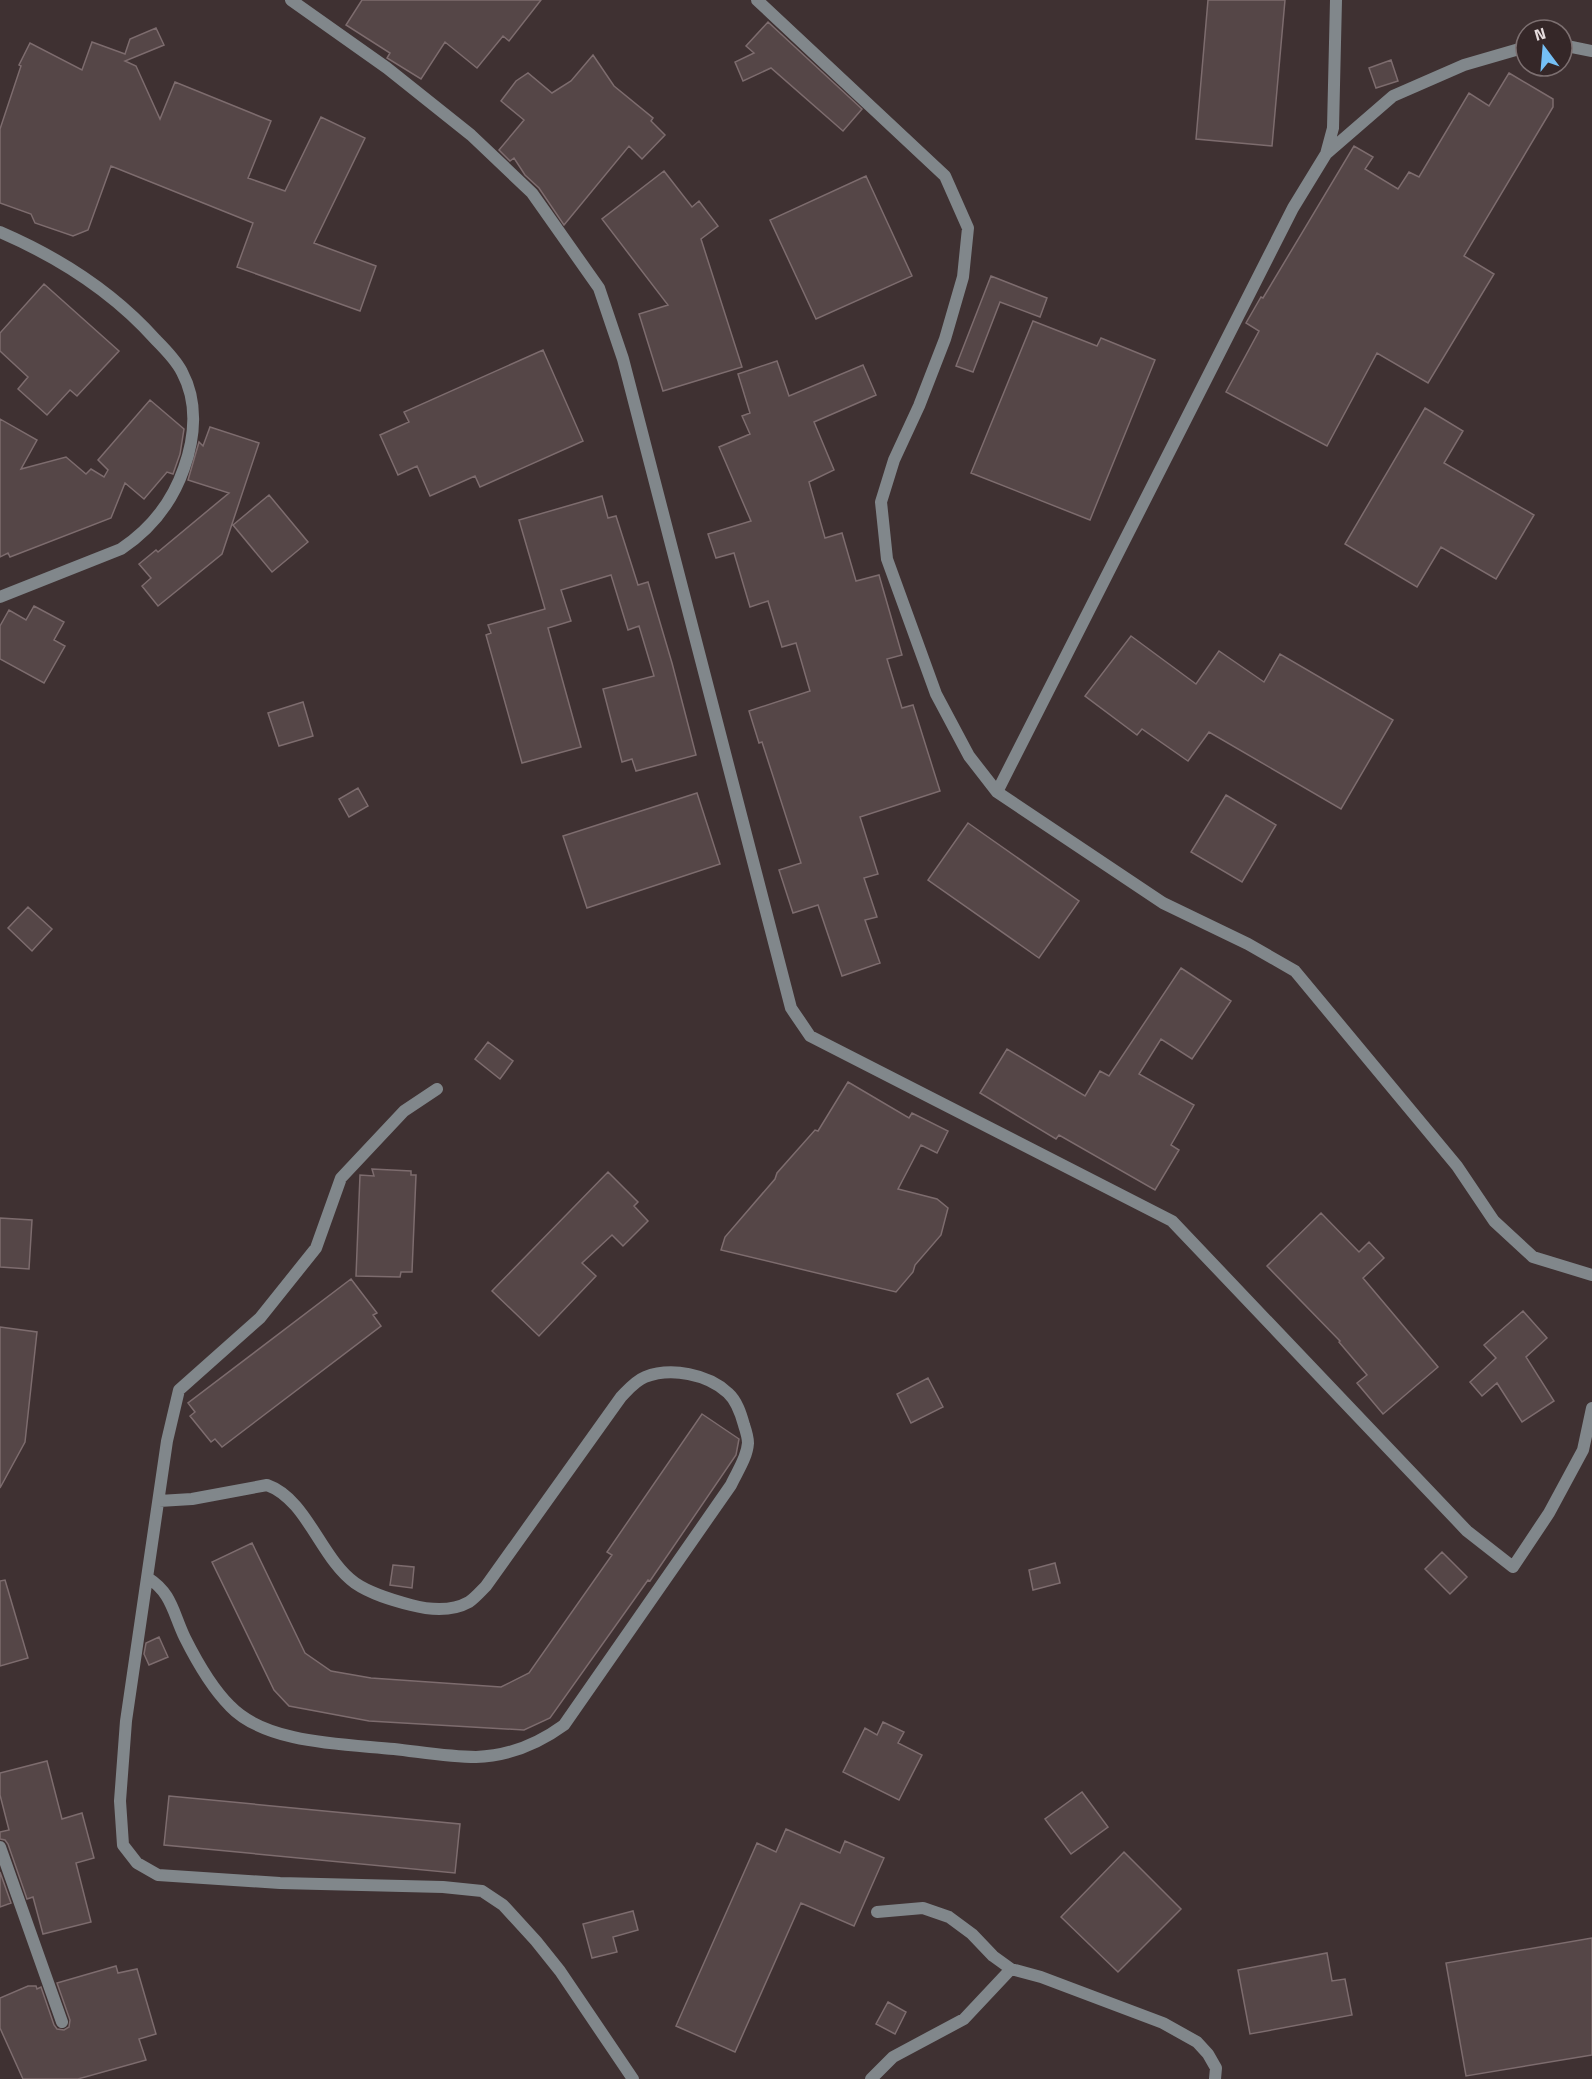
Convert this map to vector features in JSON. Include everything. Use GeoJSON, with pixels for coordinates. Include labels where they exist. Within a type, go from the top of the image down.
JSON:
{"type":"FeatureCollection","features":[{"type":"Feature","properties":{"kind":"street"},"geometry":{"type":"LineString","coordinates":[[291,0],[387,68],[471,135],[532,193],[599,288],[622,359],[791,1008],[810,1036],[1172,1221],[1467,1531],[1514,1567],[1550,1513],[1582,1450],[1592,1408]]}},
{"type":"Feature","properties":{"kind":"street"},"geometry":{"type":"LineString","coordinates":[[757,0],[945,176],[968,228],[963,277],[945,339],[919,406],[894,460],[882,502],[886,559],[936,694],[969,756],[997,792],[1163,903],[1248,944],[1295,971],[1457,1166],[1494,1221],[1533,1257],[1592,1275]]}},
{"type":"Feature","properties":{"kind":"street"},"geometry":{"type":"LineString","coordinates":[[997,792],[1293,208],[1326,154],[1333,128],[1336,0]]}},
{"type":"Feature","properties":{"kind":"street"},"geometry":{"type":"LineString","coordinates":[[1574,47],[1592,51]]}},
{"type":"Feature","properties":{"kind":"street"},"geometry":{"type":"LineString","coordinates":[[1326,154],[1393,96],[1464,65],[1514,50]]}},
{"type":"Feature","properties":{"kind":"street"},"geometry":{"type":"LineString","coordinates":[[0,232],[24,243],[88,281],[132,315],[167,351],[182,372],[194,408],[193,437],[182,475],[167,504],[151,525],[121,549],[0,597]]}},
{"type":"Feature","properties":{"kind":"street"},"geometry":{"type":"LineString","coordinates":[[437,1089],[404,1111],[341,1178],[316,1248],[260,1318],[179,1390],[167,1441],[126,1721],[120,1802],[123,1845],[137,1863],[158,1875],[280,1883],[442,1887],[482,1891],[503,1905],[536,1941],[560,1971],[633,2079]]}},
{"type":"Feature","properties":{"kind":"street"},"geometry":{"type":"LineString","coordinates":[[148,1578],[161,1587],[185,1638],[211,1684],[231,1708],[251,1722],[277,1732],[312,1740],[442,1755],[477,1757],[513,1751],[543,1740],[564,1725],[731,1485],[744,1458],[748,1442],[740,1411],[729,1393],[712,1382],[688,1374],[665,1372],[635,1382],[621,1397],[486,1586],[470,1602],[448,1609],[425,1608],[387,1599],[355,1583],[293,1504],[278,1489],[267,1485],[192,1499],[159,1500]]}},
{"type":"Feature","properties":{"kind":"street"},"geometry":{"type":"LineString","coordinates":[[0,1847],[63,2022]]}},
{"type":"Feature","properties":{"kind":"street"},"geometry":{"type":"LineString","coordinates":[[877,1912],[922,1908],[949,1917],[1011,1969],[1041,1977],[1172,2028],[1197,2042],[1208,2054],[1216,2068],[1215,2079]]}},
{"type":"Feature","properties":{"kind":"street"},"geometry":{"type":"LineString","coordinates":[[871,2079],[893,2057],[963,2019],[1011,1969]]}},
{"type":"Feature","properties":{"kind":"building"},"geometry":{"type":"Polygon","coordinates":[[[362,0],[541,0],[509,41],[503,36],[477,68],[445,42],[421,79],[387,58],[390,53],[346,25],[362,0]]]}},
{"type":"Feature","properties":{"kind":"building"},"geometry":{"type":"Polygon","coordinates":[[[1208,0],[1285,0],[1272,146],[1196,139],[1208,0]]]}},
{"type":"Feature","properties":{"kind":"building"},"geometry":{"type":"Polygon","coordinates":[[[768,22],[862,109],[843,131],[771,68],[743,81],[735,62],[754,53],[746,46],[768,22]]]}},
{"type":"Feature","properties":{"kind":"building"},"geometry":{"type":"Polygon","coordinates":[[[156,28],[164,45],[125,61],[136,66],[160,119],[175,82],[271,121],[248,178],[285,191],[321,117],[365,138],[314,243],[376,266],[360,311],[237,267],[253,223],[111,166],[88,230],[73,236],[35,223],[31,214],[0,203],[0,129],[21,66],[19,65],[30,43],[82,70],[92,42],[125,54],[130,39],[156,28]]]}},
{"type":"Feature","properties":{"kind":"building"},"geometry":{"type":"Polygon","coordinates":[[[593,55],[614,86],[653,118],[651,121],[665,135],[642,159],[629,146],[564,225],[539,188],[525,175],[514,158],[510,161],[499,150],[524,120],[501,101],[516,81],[528,73],[552,93],[571,81],[593,55]]]}},
{"type":"Feature","properties":{"kind":"building"},"geometry":{"type":"Polygon","coordinates":[[[1391,60],[1398,81],[1376,88],[1369,68],[1391,60]]]}},
{"type":"Feature","properties":{"kind":"building"},"geometry":{"type":"Polygon","coordinates":[[[1509,73],[1553,99],[1553,107],[1464,256],[1494,274],[1428,383],[1377,353],[1327,446],[1226,392],[1259,331],[1246,323],[1354,146],[1373,157],[1365,169],[1398,189],[1409,172],[1419,177],[1469,93],[1489,106],[1509,73]]]}},
{"type":"Feature","properties":{"kind":"building"},"geometry":{"type":"Polygon","coordinates":[[[664,171],[692,207],[699,201],[718,226],[701,239],[742,367],[663,391],[639,314],[668,305],[602,219],[664,171]]]}},
{"type":"Feature","properties":{"kind":"building"},"geometry":{"type":"Polygon","coordinates":[[[866,176],[912,276],[816,319],[770,220],[866,176]]]}},
{"type":"Feature","properties":{"kind":"building"},"geometry":{"type":"Polygon","coordinates":[[[991,276],[1047,298],[1040,317],[1000,302],[973,372],[956,366],[991,276]]]}},
{"type":"Feature","properties":{"kind":"building"},"geometry":{"type":"Polygon","coordinates":[[[44,284],[119,351],[77,396],[70,390],[47,415],[18,389],[28,377],[0,351],[0,333],[44,284]]]}},
{"type":"Feature","properties":{"kind":"building"},"geometry":{"type":"Polygon","coordinates":[[[1033,321],[1097,346],[1101,338],[1155,360],[1090,520],[971,473],[1033,321]]]}},
{"type":"Feature","properties":{"kind":"building"},"geometry":{"type":"Polygon","coordinates":[[[543,350],[583,441],[480,487],[475,476],[430,496],[417,466],[398,475],[380,435],[409,422],[404,412],[543,350]]]}},
{"type":"Feature","properties":{"kind":"building"},"geometry":{"type":"Polygon","coordinates":[[[777,361],[789,396],[863,365],[876,395],[814,422],[834,470],[809,482],[825,538],[842,533],[856,581],[879,575],[902,655],[887,659],[902,708],[913,705],[940,791],[860,817],[878,874],[864,878],[877,917],[865,920],[880,963],[842,976],[818,905],[793,913],[779,870],[801,863],[762,742],[759,743],[749,711],[810,691],[796,643],[782,647],[768,601],[750,607],[734,553],[716,558],[708,534],[751,521],[719,447],[750,434],[742,416],[750,413],[738,374],[777,361]]]}},
{"type":"Feature","properties":{"kind":"building"},"geometry":{"type":"Polygon","coordinates":[[[150,400],[184,429],[180,454],[173,474],[167,472],[144,499],[125,483],[111,518],[10,557],[8,553],[0,557],[0,419],[37,440],[21,469],[66,457],[86,474],[91,469],[104,477],[108,470],[98,460],[150,400]]]}},
{"type":"Feature","properties":{"kind":"building"},"geometry":{"type":"Polygon","coordinates":[[[1425,408],[1463,431],[1444,463],[1534,515],[1496,579],[1441,547],[1417,587],[1345,544],[1425,408]]]}},
{"type":"Feature","properties":{"kind":"building"},"geometry":{"type":"Polygon","coordinates":[[[210,427],[259,443],[222,554],[158,606],[142,586],[151,578],[139,564],[156,550],[158,552],[229,493],[188,480],[199,442],[203,446],[210,427]]]}},
{"type":"Feature","properties":{"kind":"building"},"geometry":{"type":"Polygon","coordinates":[[[269,495],[308,542],[272,572],[233,525],[269,495]]]}},
{"type":"Feature","properties":{"kind":"building"},"geometry":{"type":"Polygon","coordinates":[[[602,496],[608,518],[616,516],[638,585],[648,582],[696,755],[636,771],[632,759],[622,762],[603,689],[654,676],[639,626],[628,630],[611,575],[561,590],[571,621],[548,628],[581,747],[522,763],[486,635],[491,633],[488,625],[545,609],[519,520],[602,496]]]}},
{"type":"Feature","properties":{"kind":"building"},"geometry":{"type":"Polygon","coordinates":[[[34,606],[64,622],[54,640],[65,646],[44,683],[0,659],[0,626],[9,610],[26,620],[34,606]]]}},
{"type":"Feature","properties":{"kind":"building"},"geometry":{"type":"Polygon","coordinates":[[[1131,636],[1196,684],[1219,651],[1264,682],[1280,654],[1393,720],[1341,809],[1209,732],[1188,761],[1142,729],[1137,735],[1085,696],[1131,636]]]}},
{"type":"Feature","properties":{"kind":"building"},"geometry":{"type":"Polygon","coordinates":[[[303,702],[313,736],[279,746],[268,713],[303,702]]]}},
{"type":"Feature","properties":{"kind":"building"},"geometry":{"type":"Polygon","coordinates":[[[358,788],[368,806],[349,817],[339,799],[358,788]]]}},
{"type":"Feature","properties":{"kind":"building"},"geometry":{"type":"Polygon","coordinates":[[[697,793],[720,864],[587,908],[563,836],[697,793]]]}},
{"type":"Feature","properties":{"kind":"building"},"geometry":{"type":"Polygon","coordinates":[[[1226,795],[1276,825],[1242,882],[1191,852],[1226,795]]]}},
{"type":"Feature","properties":{"kind":"building"},"geometry":{"type":"Polygon","coordinates":[[[968,823],[1079,901],[1039,958],[928,880],[968,823]]]}},
{"type":"Feature","properties":{"kind":"building"},"geometry":{"type":"Polygon","coordinates":[[[28,907],[52,929],[32,951],[8,928],[28,907]]]}},
{"type":"Feature","properties":{"kind":"building"},"geometry":{"type":"Polygon","coordinates":[[[1181,968],[1231,1001],[1192,1059],[1161,1039],[1139,1074],[1194,1105],[1171,1145],[1179,1150],[1155,1190],[1059,1135],[1056,1139],[980,1093],[1007,1049],[1085,1096],[1100,1071],[1109,1076],[1181,968]]]}},
{"type":"Feature","properties":{"kind":"building"},"geometry":{"type":"Polygon","coordinates":[[[488,1042],[513,1061],[500,1079],[475,1059],[488,1042]]]}},
{"type":"Feature","properties":{"kind":"building"},"geometry":{"type":"Polygon","coordinates":[[[848,1082],[909,1118],[912,1113],[948,1131],[937,1153],[921,1145],[898,1189],[937,1199],[948,1208],[941,1235],[915,1265],[913,1272],[896,1292],[721,1250],[725,1237],[775,1179],[777,1173],[815,1130],[818,1131],[848,1082]]]}},
{"type":"Feature","properties":{"kind":"building"},"geometry":{"type":"Polygon","coordinates":[[[372,1169],[411,1171],[411,1175],[416,1175],[412,1272],[401,1272],[400,1277],[356,1276],[360,1175],[374,1176],[372,1169]]]}},
{"type":"Feature","properties":{"kind":"building"},"geometry":{"type":"Polygon","coordinates":[[[608,1172],[638,1202],[634,1206],[648,1221],[623,1246],[612,1235],[582,1263],[596,1276],[539,1336],[492,1291],[608,1172]]]}},
{"type":"Feature","properties":{"kind":"building"},"geometry":{"type":"Polygon","coordinates":[[[1321,1213],[1359,1252],[1369,1242],[1384,1258],[1363,1278],[1438,1367],[1383,1414],[1357,1383],[1367,1375],[1340,1341],[1267,1266],[1321,1213]]]}},
{"type":"Feature","properties":{"kind":"building"},"geometry":{"type":"Polygon","coordinates":[[[0,1218],[32,1220],[29,1269],[0,1267],[0,1218]]]}},
{"type":"Feature","properties":{"kind":"building"},"geometry":{"type":"Polygon","coordinates":[[[351,1279],[377,1313],[373,1315],[381,1326],[222,1447],[215,1439],[211,1442],[190,1416],[195,1412],[188,1403],[351,1279]]]}},
{"type":"Feature","properties":{"kind":"building"},"geometry":{"type":"Polygon","coordinates":[[[1523,1311],[1547,1338],[1526,1357],[1554,1401],[1522,1422],[1497,1383],[1482,1396],[1470,1382],[1496,1358],[1484,1345],[1523,1311]]]}},
{"type":"Feature","properties":{"kind":"building"},"geometry":{"type":"Polygon","coordinates":[[[0,1327],[37,1332],[25,1442],[0,1488],[0,1327]]]}},
{"type":"Feature","properties":{"kind":"building"},"geometry":{"type":"Polygon","coordinates":[[[928,1378],[943,1407],[911,1423],[897,1394],[928,1378]]]}},
{"type":"Feature","properties":{"kind":"building"},"geometry":{"type":"Polygon","coordinates":[[[702,1414],[739,1439],[736,1455],[650,1581],[648,1580],[550,1718],[524,1730],[369,1721],[289,1706],[274,1690],[212,1562],[252,1543],[305,1653],[331,1671],[371,1678],[501,1687],[529,1673],[612,1555],[607,1552],[702,1414]]]}},
{"type":"Feature","properties":{"kind":"building"},"geometry":{"type":"Polygon","coordinates":[[[1442,1552],[1467,1577],[1450,1594],[1425,1569],[1442,1552]]]}},
{"type":"Feature","properties":{"kind":"building"},"geometry":{"type":"Polygon","coordinates":[[[1055,1563],[1060,1583],[1033,1590],[1029,1570],[1055,1563]]]}},
{"type":"Feature","properties":{"kind":"building"},"geometry":{"type":"Polygon","coordinates":[[[393,1565],[414,1567],[412,1588],[390,1585],[393,1565]]]}},
{"type":"Feature","properties":{"kind":"building"},"geometry":{"type":"Polygon","coordinates":[[[5,1580],[28,1658],[0,1666],[0,1581],[5,1580]]]}},
{"type":"Feature","properties":{"kind":"building"},"geometry":{"type":"Polygon","coordinates":[[[159,1637],[168,1657],[149,1665],[144,1654],[146,1643],[159,1637]]]}},
{"type":"Feature","properties":{"kind":"building"},"geometry":{"type":"Polygon","coordinates":[[[883,1722],[904,1732],[898,1743],[922,1755],[899,1800],[843,1772],[865,1728],[877,1735],[883,1722]]]}},
{"type":"Feature","properties":{"kind":"building"},"geometry":{"type":"Polygon","coordinates":[[[47,1761],[62,1819],[82,1813],[94,1858],[76,1863],[91,1922],[43,1934],[33,1897],[27,1899],[8,1844],[5,1840],[0,1839],[0,1832],[9,1830],[0,1795],[0,1773],[47,1761]]]}},
{"type":"Feature","properties":{"kind":"building"},"geometry":{"type":"Polygon","coordinates":[[[1082,1792],[1108,1827],[1071,1854],[1045,1819],[1082,1792]]]}},
{"type":"Feature","properties":{"kind":"building"},"geometry":{"type":"Polygon","coordinates":[[[169,1796],[460,1824],[455,1873],[164,1845],[169,1796]]]}},
{"type":"Feature","properties":{"kind":"building"},"geometry":{"type":"Polygon","coordinates":[[[786,1829],[840,1853],[845,1841],[884,1858],[854,1926],[801,1903],[735,2052],[676,2026],[757,1843],[776,1852],[786,1829]]]}},
{"type":"Feature","properties":{"kind":"building"},"geometry":{"type":"Polygon","coordinates":[[[1124,1852],[1181,1909],[1118,1972],[1061,1917],[1124,1852]]]}},
{"type":"Feature","properties":{"kind":"building"},"geometry":{"type":"Polygon","coordinates":[[[0,1872],[11,1903],[0,1907],[0,1872]]]}},
{"type":"Feature","properties":{"kind":"building"},"geometry":{"type":"Polygon","coordinates":[[[633,1911],[638,1930],[613,1937],[617,1952],[592,1958],[583,1924],[633,1911]]]}},
{"type":"Feature","properties":{"kind":"building"},"geometry":{"type":"Polygon","coordinates":[[[1592,1938],[1592,2055],[1466,2076],[1446,1963],[1592,1938]]]}},
{"type":"Feature","properties":{"kind":"building"},"geometry":{"type":"Polygon","coordinates":[[[1327,1953],[1332,1981],[1345,1979],[1352,2015],[1250,2034],[1238,1970],[1327,1953]]]}},
{"type":"Feature","properties":{"kind":"building"},"geometry":{"type":"Polygon","coordinates":[[[116,1966],[118,1973],[137,1969],[156,2034],[139,2039],[146,2060],[78,2079],[23,2079],[0,2028],[0,1998],[28,1986],[36,1986],[37,1989],[41,1987],[54,2025],[57,2029],[64,2030],[69,2027],[70,2020],[57,1983],[116,1966]]]}},
{"type":"Feature","properties":{"kind":"building"},"geometry":{"type":"Polygon","coordinates":[[[888,2002],[906,2012],[895,2034],[876,2024],[888,2002]]]}}]}
